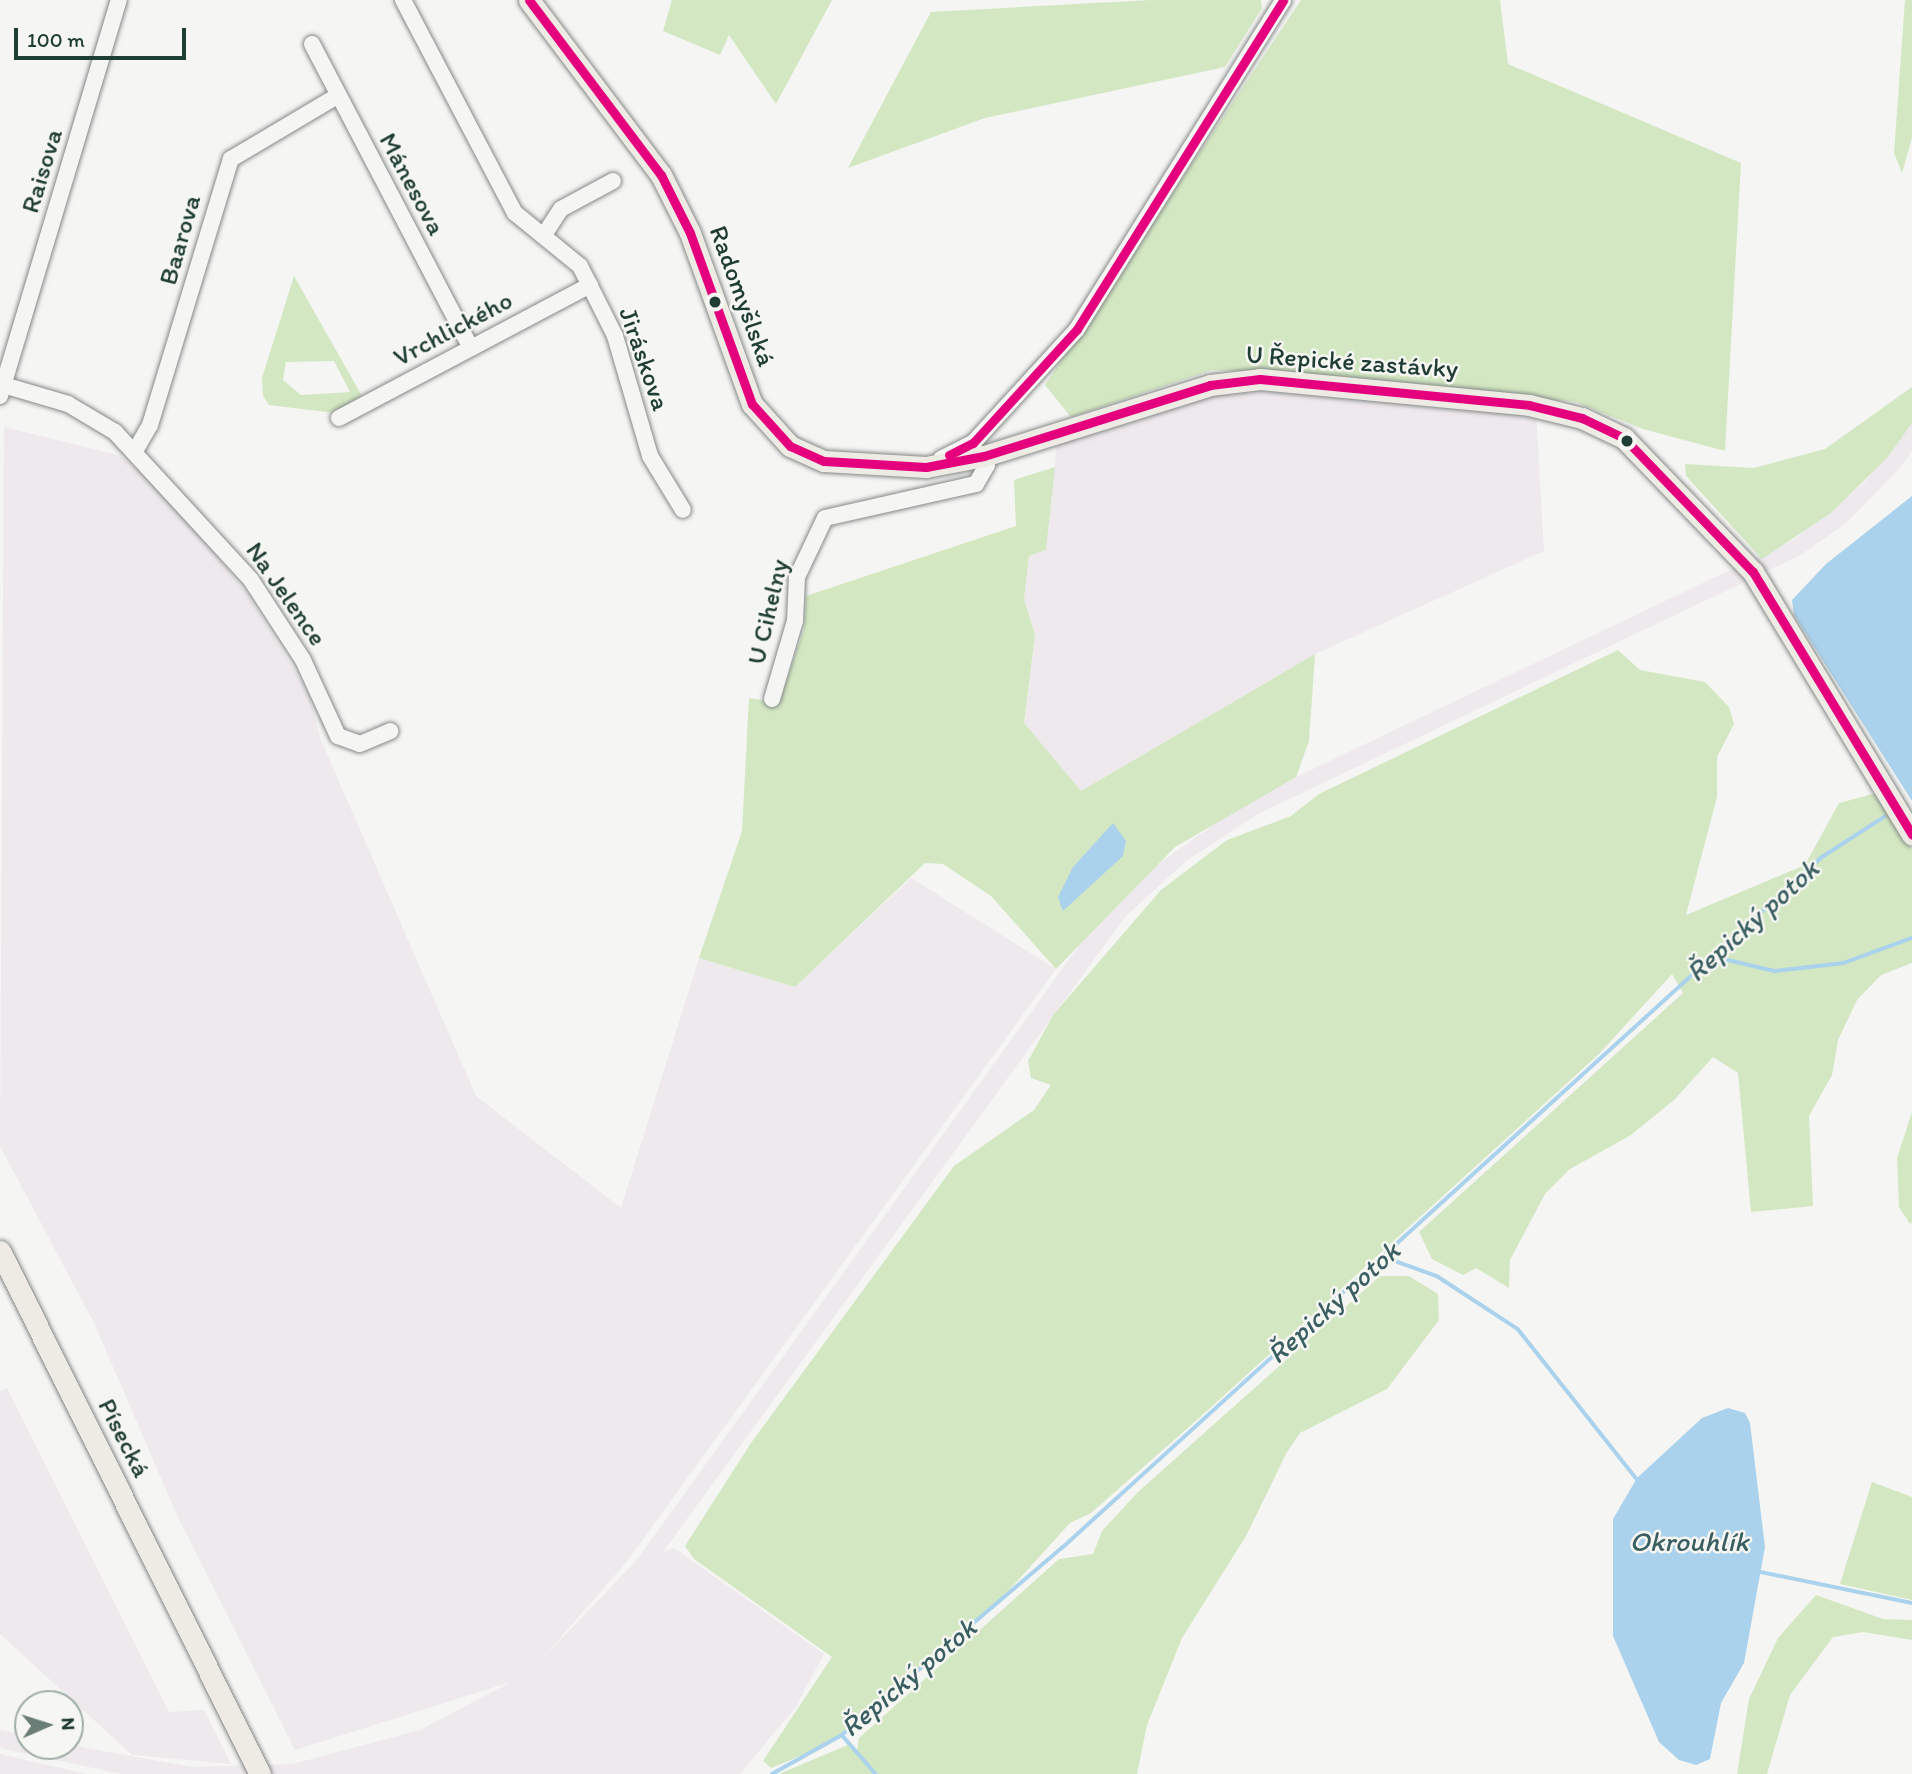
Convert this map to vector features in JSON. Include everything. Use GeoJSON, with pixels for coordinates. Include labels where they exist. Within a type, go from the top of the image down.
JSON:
{"type":"FeatureCollection","features":[{"type":"Feature","properties":{"kind":"main road","name":"Radomyšlská"},"geometry":{"type":"LineString","coordinates":[[529,0],[661,175],[765,424],[790,446],[824,461],[926,467],[978,450]]}},
{"type":"Feature","properties":{"kind":"main road","name":"U Řepické zastávky"},"geometry":{"type":"LineString","coordinates":[[978,450],[1232,380],[1559,410],[1624,438],[1739,553],[1912,835]]}},
{"type":"Feature","properties":{"kind":"main road","name":"Písecká"},"geometry":{"type":"LineString","coordinates":[[0,1251],[260,1774]]}},
{"type":"Feature","properties":{"kind":"street","name":"Raisova"},"geometry":{"type":"LineString","coordinates":[[1,388],[119,0]]}},
{"type":"Feature","properties":{"kind":"street","name":"Jiráskova"},"geometry":{"type":"LineString","coordinates":[[403,0],[515,213],[569,251],[590,285],[615,336],[650,456],[683,510]]}},
{"type":"Feature","properties":{"kind":"street"},"geometry":{"type":"LineString","coordinates":[[978,450],[1077,328],[1283,0]]}},
{"type":"Feature","properties":{"kind":"street","name":"Mánesova"},"geometry":{"type":"LineString","coordinates":[[312,44],[470,346]]}},
{"type":"Feature","properties":{"kind":"street","name":"Baarova"},"geometry":{"type":"LineString","coordinates":[[135,450],[150,425],[231,159],[337,96]]}},
{"type":"Feature","properties":{"kind":"street"},"geometry":{"type":"LineString","coordinates":[[544,235],[561,209],[614,181]]}},
{"type":"Feature","properties":{"kind":"street","name":"Vrchlického"},"geometry":{"type":"LineString","coordinates":[[339,418],[470,346],[590,285]]}},
{"type":"Feature","properties":{"kind":"street","name":"Na Jelence"},"geometry":{"type":"LineString","coordinates":[[1,388],[84,412],[135,450],[251,580],[303,660],[338,736],[360,744],[390,730]]}},
{"type":"Feature","properties":{"kind":"street","name":"U Cihelny"},"geometry":{"type":"LineString","coordinates":[[772,699],[795,621],[797,577],[825,518],[976,484],[986,474],[978,450]]}},
{"type":"Feature","properties":{"kind":"shaded area"},"geometry":{"type":"Polygon","coordinates":[[[1253,388],[1536,412],[1544,551],[1315,654],[1081,791],[1024,724],[1035,635],[1024,599],[1029,556],[1046,550],[1057,444],[1209,394],[1253,388]]]}},
{"type":"Feature","properties":{"kind":"shaded area"},"geometry":{"type":"Polygon","coordinates":[[[1912,421],[1912,451],[1899,469],[1845,524],[1801,555],[1258,814],[1186,861],[1125,917],[663,1552],[674,1548],[824,1654],[795,1708],[740,1774],[121,1774],[56,1760],[84,1760],[84,1748],[192,1767],[293,1764],[420,1730],[511,1682],[295,1750],[177,1515],[94,1323],[0,1146],[4,427],[118,455],[163,489],[248,595],[308,692],[321,740],[476,1096],[621,1208],[699,958],[795,987],[911,878],[1056,969],[628,1560],[543,1658],[636,1561],[1083,940],[1143,875],[1250,799],[1793,540],[1863,484],[1912,421]]]}},
{"type":"Feature","properties":{"kind":"shaded area"},"geometry":{"type":"Polygon","coordinates":[[[7,1388],[169,1712],[204,1710],[231,1764],[132,1755],[84,1711],[84,1690],[61,1690],[0,1634],[0,1391],[7,1388]]]}},
{"type":"Feature","properties":{"kind":"shaded area"},"geometry":{"type":"Polygon","coordinates":[[[0,1730],[14,1733],[14,1751],[0,1748],[0,1730]]]}},
{"type":"Feature","properties":{"kind":"shaded area"},"geometry":{"type":"Polygon","coordinates":[[[0,1754],[14,1757],[14,1760],[26,1760],[87,1774],[0,1774],[0,1754]]]}},
{"type":"Feature","properties":{"kind":"green space"},"geometry":{"type":"Polygon","coordinates":[[[672,0],[832,0],[776,104],[729,35],[720,55],[663,31],[672,0]]]}},
{"type":"Feature","properties":{"kind":"green space"},"geometry":{"type":"Polygon","coordinates":[[[1150,0],[1261,0],[1262,8],[1225,67],[985,118],[848,168],[931,12],[1150,0]]]}},
{"type":"Feature","properties":{"kind":"green space"},"geometry":{"type":"Polygon","coordinates":[[[1301,0],[1500,0],[1508,64],[1741,163],[1725,451],[1643,429],[1576,402],[1269,372],[1212,370],[1071,417],[1045,385],[1301,0]]]}},
{"type":"Feature","properties":{"kind":"green space"},"geometry":{"type":"Polygon","coordinates":[[[1905,0],[1912,0],[1912,138],[1902,173],[1894,153],[1905,0]]]}},
{"type":"Feature","properties":{"kind":"green space"},"geometry":{"type":"Polygon","coordinates":[[[294,276],[362,396],[335,413],[269,405],[263,396],[262,378],[294,276]],[[334,361],[286,362],[283,380],[301,395],[350,392],[334,361]]]}},
{"type":"Feature","properties":{"kind":"green space"},"geometry":{"type":"Polygon","coordinates":[[[1912,387],[1912,423],[1887,458],[1831,513],[1762,559],[1686,476],[1685,464],[1754,468],[1825,449],[1912,387]]]}},
{"type":"Feature","properties":{"kind":"green space"},"geometry":{"type":"Polygon","coordinates":[[[1055,467],[1046,550],[1029,556],[1024,599],[1035,635],[1024,723],[1081,791],[1315,654],[1309,741],[1296,777],[1175,847],[1056,969],[991,896],[943,864],[925,863],[795,987],[699,958],[742,831],[749,698],[779,703],[804,629],[806,596],[1016,526],[1014,480],[1055,467]]]}},
{"type":"Feature","properties":{"kind":"green space"},"geometry":{"type":"Polygon","coordinates":[[[1618,650],[1640,670],[1705,682],[1729,707],[1734,724],[1717,757],[1717,797],[1686,915],[1805,865],[1839,803],[1877,793],[1912,850],[1912,963],[1881,975],[1857,1000],[1838,1040],[1832,1075],[1809,1116],[1813,1206],[1751,1212],[1738,1073],[1713,1057],[1674,1100],[1631,1135],[1570,1169],[1545,1194],[1510,1260],[1509,1288],[1476,1268],[1463,1275],[1432,1259],[1419,1232],[1683,993],[1672,974],[1599,1054],[1198,1419],[1091,1513],[1070,1523],[1000,1600],[903,1686],[827,1745],[771,1768],[763,1761],[832,1657],[694,1559],[685,1546],[751,1443],[954,1166],[1034,1110],[1051,1085],[1031,1078],[1028,1061],[1053,1015],[1161,890],[1227,840],[1291,816],[1319,794],[1618,650]]]}},
{"type":"Feature","properties":{"kind":"green space"},"geometry":{"type":"Polygon","coordinates":[[[1912,1112],[1910,1224],[1899,1207],[1897,1158],[1912,1112]]]}},
{"type":"Feature","properties":{"kind":"green space"},"geometry":{"type":"Polygon","coordinates":[[[1380,1276],[1409,1276],[1438,1294],[1439,1320],[1387,1389],[1300,1433],[1287,1452],[1246,1536],[1182,1638],[1147,1725],[1137,1774],[878,1774],[866,1760],[877,1774],[779,1774],[850,1744],[857,1751],[859,1738],[1059,1559],[1093,1554],[1102,1531],[1138,1492],[1380,1276]]]}},
{"type":"Feature","properties":{"kind":"green space"},"geometry":{"type":"Polygon","coordinates":[[[1872,1482],[1912,1497],[1912,1600],[1840,1584],[1872,1482]]]}},
{"type":"Feature","properties":{"kind":"green space"},"geometry":{"type":"Polygon","coordinates":[[[1816,1595],[1883,1619],[1912,1620],[1912,1640],[1863,1632],[1833,1637],[1790,1695],[1767,1774],[1737,1774],[1749,1699],[1778,1638],[1816,1595]]]}},
{"type":"Feature","properties":{"kind":"water"},"geometry":{"type":"Polygon","coordinates":[[[1912,496],[1912,801],[1794,615],[1792,600],[1826,564],[1912,496]]]}},
{"type":"Feature","properties":{"kind":"water"},"geometry":{"type":"Polygon","coordinates":[[[1113,823],[1126,841],[1123,856],[1063,911],[1058,897],[1073,867],[1113,823]]]}},
{"type":"Feature","properties":{"kind":"water","name":"Okrouhlík"},"geometry":{"type":"Polygon","coordinates":[[[1728,1408],[1745,1413],[1750,1423],[1765,1547],[1744,1663],[1721,1703],[1710,1759],[1696,1765],[1679,1760],[1659,1742],[1613,1636],[1613,1519],[1637,1478],[1702,1418],[1728,1408]]]}},
{"type":"Feature","properties":{"kind":"waterway","name":"Řepický potok"},"geometry":{"type":"LineString","coordinates":[[772,1774],[842,1735],[1062,1548],[1822,857],[1884,817]]}},
{"type":"Feature","properties":{"kind":"waterway"},"geometry":{"type":"LineString","coordinates":[[1711,956],[1775,971],[1844,963],[1912,938]]}},
{"type":"Feature","properties":{"kind":"waterway"},"geometry":{"type":"LineString","coordinates":[[1381,1256],[1437,1276],[1518,1329],[1640,1483]]}},
{"type":"Feature","properties":{"kind":"waterway"},"geometry":{"type":"LineString","coordinates":[[1756,1571],[1912,1603]]}},
{"type":"Feature","properties":{"kind":"waterway"},"geometry":{"type":"LineString","coordinates":[[842,1735],[876,1774]]}},
{"type":"Feature","properties":{"kind":"transit line"},"geometry":{"type":"LineString","coordinates":[[529,0],[661,175],[690,233],[752,404],[790,446],[824,461],[926,467],[984,456],[1210,385],[1260,379],[1529,405],[1582,418],[1624,438],[1753,572],[1912,835]]}},
{"type":"Feature","properties":{"kind":"transit line"},"geometry":{"type":"LineString","coordinates":[[949,455],[973,443],[1077,329],[1283,0]]}}]}
